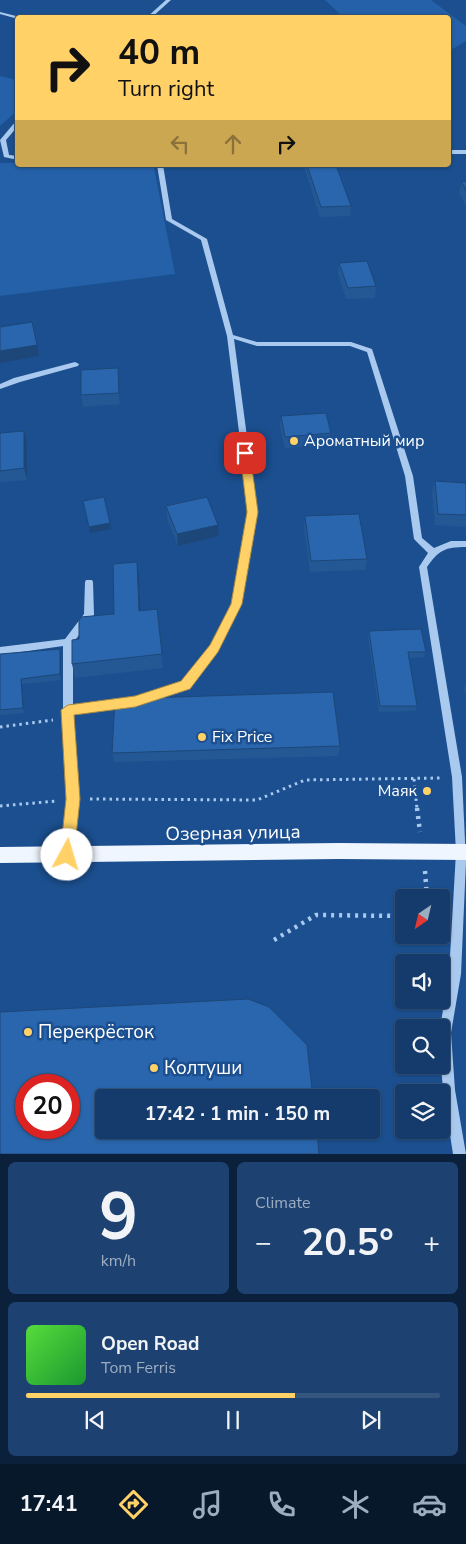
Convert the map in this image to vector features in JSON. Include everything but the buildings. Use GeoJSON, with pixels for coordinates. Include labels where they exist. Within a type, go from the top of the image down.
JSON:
{"type":"FeatureCollection","features":[{"type":"Feature","properties":{"kind":"main road","name":"Озерная улица"},"geometry":{"type":"LineString","coordinates":[[0,855],[338,851],[464,852]]}},
{"type":"Feature","properties":{"kind":"street"},"geometry":{"type":"LineString","coordinates":[[152,15],[169,0]]}},
{"type":"Feature","properties":{"kind":"street"},"geometry":{"type":"LineString","coordinates":[[0,13],[15,17]]}},
{"type":"Feature","properties":{"kind":"street"},"geometry":{"type":"LineString","coordinates":[[15,126],[3,140],[6,156],[15,158]]}},
{"type":"Feature","properties":{"kind":"street"},"geometry":{"type":"LineString","coordinates":[[451,152],[466,152]]}},
{"type":"Feature","properties":{"kind":"street"},"geometry":{"type":"LineString","coordinates":[[68,714],[135,701],[186,685],[214,649],[236,604],[253,512],[230,336],[204,239],[169,220],[160,167]]}},
{"type":"Feature","properties":{"kind":"street"},"geometry":{"type":"LineString","coordinates":[[230,336],[257,344],[351,344],[370,351],[409,476],[418,538],[433,552]]}},
{"type":"Feature","properties":{"kind":"street"},"geometry":{"type":"LineString","coordinates":[[0,387],[17,380],[75,364]]}},
{"type":"Feature","properties":{"kind":"street"},"geometry":{"type":"LineString","coordinates":[[460,1154],[449,1090],[445,1033],[462,931],[464,852],[457,777],[423,567],[433,552],[452,544],[466,544]]}},
{"type":"Feature","properties":{"kind":"street"},"geometry":{"type":"LineString","coordinates":[[67,855],[73,799],[68,714],[68,642],[89,615],[89,582]]}},
{"type":"Feature","properties":{"kind":"street"},"geometry":{"type":"LineString","coordinates":[[0,651],[68,642]]}},
{"type":"Feature","properties":{"kind":"path"},"geometry":{"type":"LineString","coordinates":[[0,726],[68,714]]}},
{"type":"Feature","properties":{"kind":"path"},"geometry":{"type":"LineString","coordinates":[[0,806],[73,799],[257,800],[305,780],[457,777]]}},
{"type":"Feature","properties":{"kind":"path"},"geometry":{"type":"LineString","coordinates":[[274,940],[316,915],[395,916]]}},
{"type":"Feature","properties":{"kind":"shaded area"},"geometry":{"type":"Polygon","coordinates":[[[325,0],[431,0],[466,26],[466,41],[451,50],[451,15],[341,15],[325,0]]]}},
{"type":"Feature","properties":{"kind":"shaded area"},"geometry":{"type":"Polygon","coordinates":[[[0,76],[15,80],[15,113],[0,126],[0,76]]]}},
{"type":"Feature","properties":{"kind":"shaded area"},"geometry":{"type":"Polygon","coordinates":[[[0,163],[15,163],[15,167],[154,168],[175,274],[0,296],[0,163]]]}},
{"type":"Feature","properties":{"kind":"place","name":"Ароматный мир"},"geometry":{"type":"Point","coordinates":[294,441]}},
{"type":"Feature","properties":{"kind":"place","name":"Fix Price"},"geometry":{"type":"Point","coordinates":[202,737]}},
{"type":"Feature","properties":{"kind":"place","name":"Маяк"},"geometry":{"type":"Point","coordinates":[427,791]}},
{"type":"Feature","properties":{"kind":"place","name":"Перекрёсток"},"geometry":{"type":"Point","coordinates":[28,1032]}},
{"type":"Feature","properties":{"kind":"place","name":"Колтуши"},"geometry":{"type":"Point","coordinates":[154,1068]}},
{"type":"Feature","properties":{"kind":"route"},"geometry":{"type":"LineString","coordinates":[[67,855],[73,799],[68,710],[135,701],[186,685],[214,649],[236,604],[253,512],[245,453]]}}]}
